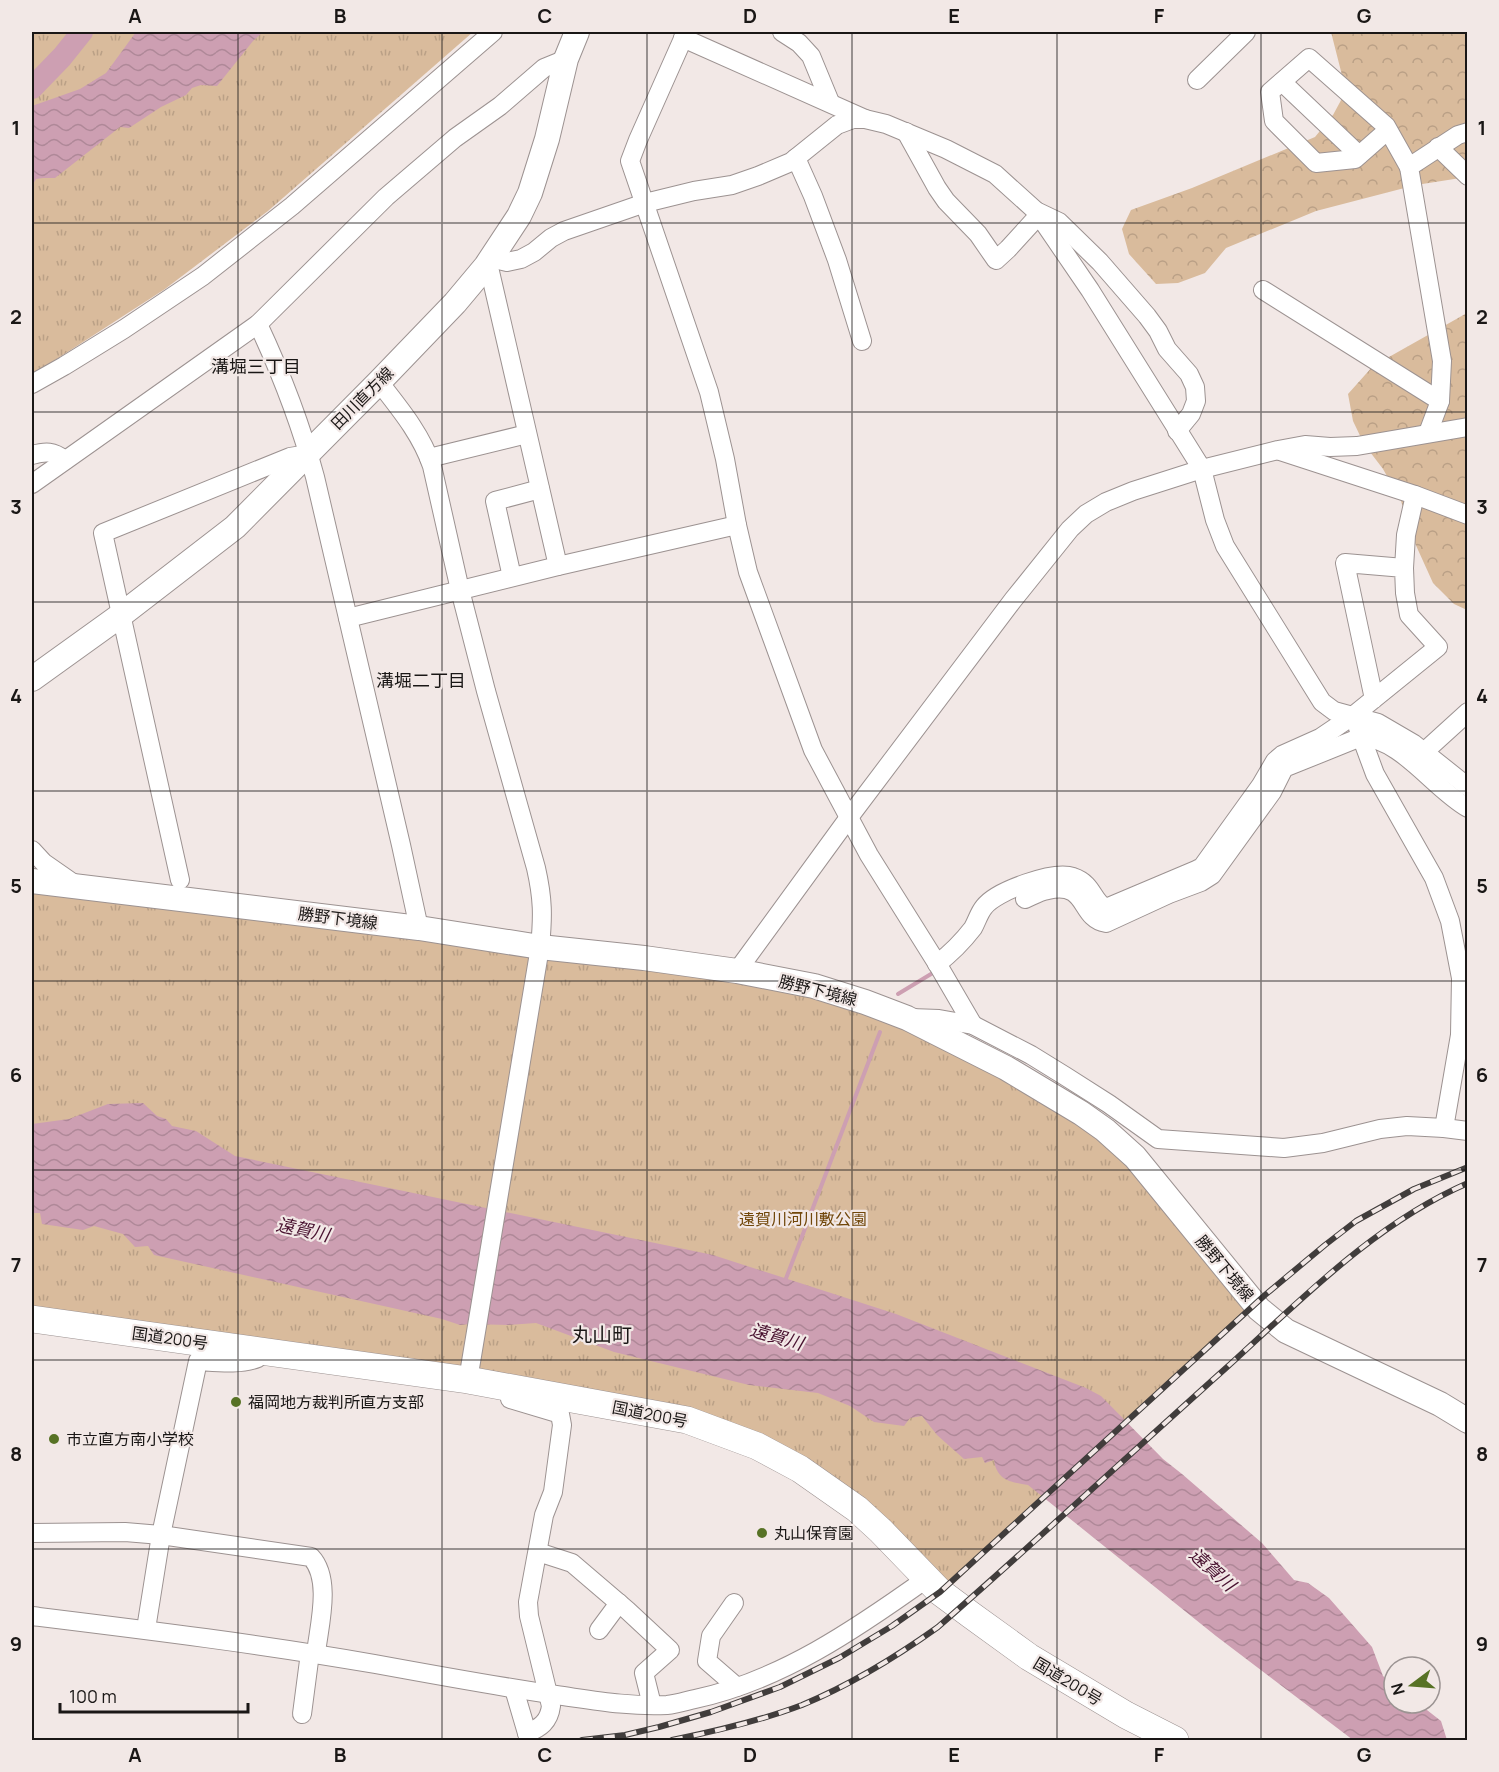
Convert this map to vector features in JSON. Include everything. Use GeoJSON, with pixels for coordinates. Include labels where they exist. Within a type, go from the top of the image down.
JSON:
{"type":"FeatureCollection","features":[{"type":"Feature","properties":{"kind":"highway","name":"国道200号"},"geometry":{"type":"LineString","coordinates":[[32,1319],[264,1351],[469,1375],[498,1385],[687,1420],[758,1446],[800,1469],[857,1509],[940,1592],[1029,1657],[1126,1716],[1175,1740]]}},
{"type":"Feature","properties":{"kind":"main road","name":"田川直方線"},"geometry":{"type":"LineString","coordinates":[[32,679],[121,615],[236,527],[455,303],[489,260],[519,216],[530,193],[548,139],[571,46]]}},
{"type":"Feature","properties":{"kind":"main road","name":"勝野下境線"},"geometry":{"type":"LineString","coordinates":[[32,881],[419,928],[539,954],[644,958],[814,986],[865,1002],[907,1018],[1006,1068],[1081,1113],[1105,1130],[1135,1157],[1259,1309],[1286,1331],[1440,1404],[1467,1421]]}},
{"type":"Feature","properties":{"kind":"street"},"geometry":{"type":"LineString","coordinates":[[32,384],[124,329],[202,276],[292,206],[493,32]]}},
{"type":"Feature","properties":{"kind":"street"},"geometry":{"type":"LineString","coordinates":[[32,484],[258,324],[386,197],[455,138],[500,106],[589,32]]}},
{"type":"Feature","properties":{"kind":"street"},"geometry":{"type":"LineString","coordinates":[[782,32],[799,43],[811,56],[830,102]]}},
{"type":"Feature","properties":{"kind":"street"},"geometry":{"type":"LineString","coordinates":[[1197,80],[1246,32]]}},
{"type":"Feature","properties":{"kind":"street"},"geometry":{"type":"LineString","coordinates":[[973,1025],[875,864],[813,750],[748,572],[709,392],[630,161],[684,35],[865,118],[886,124],[946,149],[994,174],[1038,213],[1090,290],[1202,469],[1215,520],[1225,546],[1322,702],[1334,711],[1378,723],[1414,744],[1467,787]]}},
{"type":"Feature","properties":{"kind":"street"},"geometry":{"type":"LineString","coordinates":[[1388,130],[1355,159],[1316,163],[1274,121],[1270,92],[1309,58],[1386,126],[1409,167],[1442,361],[1440,401],[1428,434]]}},
{"type":"Feature","properties":{"kind":"street"},"geometry":{"type":"LineString","coordinates":[[1282,82],[1359,155]]}},
{"type":"Feature","properties":{"kind":"street"},"geometry":{"type":"LineString","coordinates":[[558,566],[489,260],[507,262],[521,259],[564,231],[645,203],[694,191],[732,185],[758,176],[791,162],[837,125],[853,119],[865,118]]}},
{"type":"Feature","properties":{"kind":"street"},"geometry":{"type":"LineString","coordinates":[[906,132],[946,201],[978,234],[996,260],[1038,213]]}},
{"type":"Feature","properties":{"kind":"street"},"geometry":{"type":"LineString","coordinates":[[1409,167],[1438,147],[1467,132]]}},
{"type":"Feature","properties":{"kind":"street"},"geometry":{"type":"LineString","coordinates":[[1438,147],[1467,176]]}},
{"type":"Feature","properties":{"kind":"street"},"geometry":{"type":"LineString","coordinates":[[796,158],[837,260],[862,341]]}},
{"type":"Feature","properties":{"kind":"street"},"geometry":{"type":"LineString","coordinates":[[1038,213],[1059,222],[1100,262],[1147,316],[1167,349],[1189,374],[1195,387],[1196,401],[1191,414],[1177,431]]}},
{"type":"Feature","properties":{"kind":"street"},"geometry":{"type":"LineString","coordinates":[[1263,290],[1440,401]]}},
{"type":"Feature","properties":{"kind":"street"},"geometry":{"type":"LineString","coordinates":[[258,324],[274,358],[308,454],[419,928]]}},
{"type":"Feature","properties":{"kind":"street"},"geometry":{"type":"LineString","coordinates":[[379,382],[413,426],[429,458],[486,691],[542,895],[543,915],[539,954],[469,1375]]}},
{"type":"Feature","properties":{"kind":"street"},"geometry":{"type":"LineString","coordinates":[[737,972],[850,816],[1013,600],[1070,529],[1086,514],[1106,502],[1133,491],[1202,469],[1278,450],[1305,446],[1357,446],[1467,427]]}},
{"type":"Feature","properties":{"kind":"street"},"geometry":{"type":"LineString","coordinates":[[429,458],[527,434]]}},
{"type":"Feature","properties":{"kind":"street"},"geometry":{"type":"LineString","coordinates":[[1278,450],[1415,495],[1467,515]]}},
{"type":"Feature","properties":{"kind":"street"},"geometry":{"type":"LineString","coordinates":[[32,455],[49,451],[57,453],[66,460]]}},
{"type":"Feature","properties":{"kind":"street"},"geometry":{"type":"LineString","coordinates":[[180,880],[103,533],[290,457],[308,454]]}},
{"type":"Feature","properties":{"kind":"street"},"geometry":{"type":"LineString","coordinates":[[512,578],[495,501],[540,489]]}},
{"type":"Feature","properties":{"kind":"street"},"geometry":{"type":"LineString","coordinates":[[1025,899],[1040,885],[1056,875],[1070,876],[1086,884],[1101,906],[1106,908],[1202,867],[1261,785],[1275,761],[1282,755],[1320,738],[1354,715],[1438,647],[1409,615],[1405,593],[1406,535],[1415,495]]}},
{"type":"Feature","properties":{"kind":"street"},"geometry":{"type":"LineString","coordinates":[[348,618],[737,525]]}},
{"type":"Feature","properties":{"kind":"street"},"geometry":{"type":"LineString","coordinates":[[1374,699],[1345,563],[1404,568]]}},
{"type":"Feature","properties":{"kind":"street"},"geometry":{"type":"LineString","coordinates":[[1424,752],[1467,712]]}},
{"type":"Feature","properties":{"kind":"street"},"geometry":{"type":"LineString","coordinates":[[1354,715],[1375,774],[1434,878],[1450,921],[1461,978],[1460,1035],[1444,1128]]}},
{"type":"Feature","properties":{"kind":"street"},"geometry":{"type":"LineString","coordinates":[[939,967],[972,928],[984,907],[998,896],[1040,885],[1048,890],[1068,889],[1076,893],[1094,918],[1106,923],[1201,882],[1212,875],[1272,792],[1284,768],[1361,737],[1371,737],[1406,757],[1455,801],[1467,808]]}},
{"type":"Feature","properties":{"kind":"street"},"geometry":{"type":"LineString","coordinates":[[32,850],[44,863],[78,887]]}},
{"type":"Feature","properties":{"kind":"street"},"geometry":{"type":"LineString","coordinates":[[907,1018],[939,1018],[973,1025],[1065,1076],[1158,1139],[1284,1148],[1323,1143],[1380,1129],[1407,1126],[1467,1131]]}},
{"type":"Feature","properties":{"kind":"street"},"geometry":{"type":"LineString","coordinates":[[146,1629],[161,1535],[198,1361],[256,1359],[264,1351]]}},
{"type":"Feature","properties":{"kind":"street"},"geometry":{"type":"LineString","coordinates":[[498,1385],[500,1393],[506,1398],[560,1414],[562,1425],[552,1492],[544,1515],[528,1602],[551,1706],[546,1722],[528,1737],[514,1689]]}},
{"type":"Feature","properties":{"kind":"street"},"geometry":{"type":"LineString","coordinates":[[32,1533],[125,1532],[161,1535],[311,1557],[320,1571],[323,1597],[302,1714]]}},
{"type":"Feature","properties":{"kind":"street"},"geometry":{"type":"LineString","coordinates":[[538,1552],[572,1563],[670,1650],[644,1673],[652,1705]]}},
{"type":"Feature","properties":{"kind":"street"},"geometry":{"type":"LineString","coordinates":[[32,1616],[146,1629],[313,1653],[514,1689],[618,1704],[668,1705],[718,1695],[765,1677],[874,1616],[927,1579]]}},
{"type":"Feature","properties":{"kind":"street"},"geometry":{"type":"LineString","coordinates":[[598,1630],[619,1604]]}},
{"type":"Feature","properties":{"kind":"street"},"geometry":{"type":"LineString","coordinates":[[734,1604],[711,1636],[707,1661],[737,1688]]}},
{"type":"Feature","properties":{"kind":"green space"},"geometry":{"type":"Polygon","coordinates":[[[32,32],[473,32],[268,211],[165,289],[32,375],[32,32]]]}},
{"type":"Feature","properties":{"kind":"green space"},"geometry":{"type":"Polygon","coordinates":[[[1331,32],[1467,32],[1467,177],[1416,185],[1316,211],[1226,248],[1205,273],[1178,283],[1156,284],[1129,254],[1122,229],[1131,210],[1192,188],[1315,137],[1333,115],[1346,91],[1331,32]]]}},
{"type":"Feature","properties":{"kind":"green space"},"geometry":{"type":"Polygon","coordinates":[[[1467,313],[1467,610],[1454,604],[1433,583],[1414,541],[1401,501],[1383,469],[1364,444],[1353,421],[1348,394],[1373,366],[1467,313]]]}},
{"type":"Feature","properties":{"kind":"green space","name":"遠賀川河川敷公園"},"geometry":{"type":"Polygon","coordinates":[[[32,886],[813,993],[881,1014],[1006,1074],[1099,1134],[1248,1307],[949,1588],[750,1433],[32,1309],[32,886]]]}},
{"type":"Feature","properties":{"kind":"water"},"geometry":{"type":"Polygon","coordinates":[[[136,32],[263,32],[217,86],[201,85],[192,88],[186,95],[161,107],[129,128],[120,127],[55,178],[36,179],[32,186],[32,106],[80,89],[106,73],[136,32]]]}},
{"type":"Feature","properties":{"kind":"water","name":"遠賀川"},"geometry":{"type":"Polygon","coordinates":[[[143,1103],[172,1126],[196,1131],[235,1156],[713,1255],[896,1314],[1086,1388],[1101,1396],[1163,1459],[1262,1543],[1294,1580],[1308,1583],[1329,1598],[1372,1647],[1382,1673],[1382,1715],[1433,1715],[1441,1721],[1447,1740],[1353,1740],[1216,1636],[1028,1485],[1002,1476],[994,1460],[985,1463],[982,1457],[964,1459],[937,1435],[922,1416],[910,1418],[904,1426],[874,1422],[850,1406],[818,1393],[749,1385],[614,1352],[536,1323],[460,1325],[442,1319],[154,1255],[148,1246],[135,1247],[123,1234],[94,1226],[83,1230],[42,1224],[40,1213],[32,1213],[32,1124],[69,1119],[108,1104],[143,1103]]]}},
{"type":"Feature","properties":{"kind":"waterway"},"geometry":{"type":"LineString","coordinates":[[32,88],[82,32]]}},
{"type":"Feature","properties":{"kind":"waterway"},"geometry":{"type":"LineString","coordinates":[[898,994],[936,971]]}},
{"type":"Feature","properties":{"kind":"waterway"},"geometry":{"type":"LineString","coordinates":[[785,1281],[880,1032]]}},
{"type":"Feature","properties":{"kind":"railway"},"geometry":{"type":"LineString","coordinates":[[582,1740],[625,1735],[659,1727],[711,1712],[780,1687],[839,1658],[892,1626],[940,1592],[1265,1295],[1325,1245],[1356,1221],[1414,1189],[1468,1167]]}},
{"type":"Feature","properties":{"kind":"railway"},"geometry":{"type":"LineString","coordinates":[[672,1740],[738,1725],[802,1705],[872,1670],[938,1627],[1340,1265],[1401,1220],[1468,1183]]}},
{"type":"Feature","properties":{"kind":"place","name":"福岡地方裁判所直方支部"},"geometry":{"type":"Point","coordinates":[236,1402]}},
{"type":"Feature","properties":{"kind":"place","name":"市立直方南小学校"},"geometry":{"type":"Point","coordinates":[54,1439]}},
{"type":"Feature","properties":{"kind":"place","name":"丸山保育園"},"geometry":{"type":"Point","coordinates":[762,1533]}},
{"type":"Feature","properties":{"kind":"district","name":"溝堀三丁目"},"geometry":{"type":"Point","coordinates":[256,366]}},
{"type":"Feature","properties":{"kind":"district","name":"溝堀二丁目"},"geometry":{"type":"Point","coordinates":[421,680]}},
{"type":"Feature","properties":{"kind":"district","name":"丸山町"},"geometry":{"type":"Point","coordinates":[602,1334]}}]}
